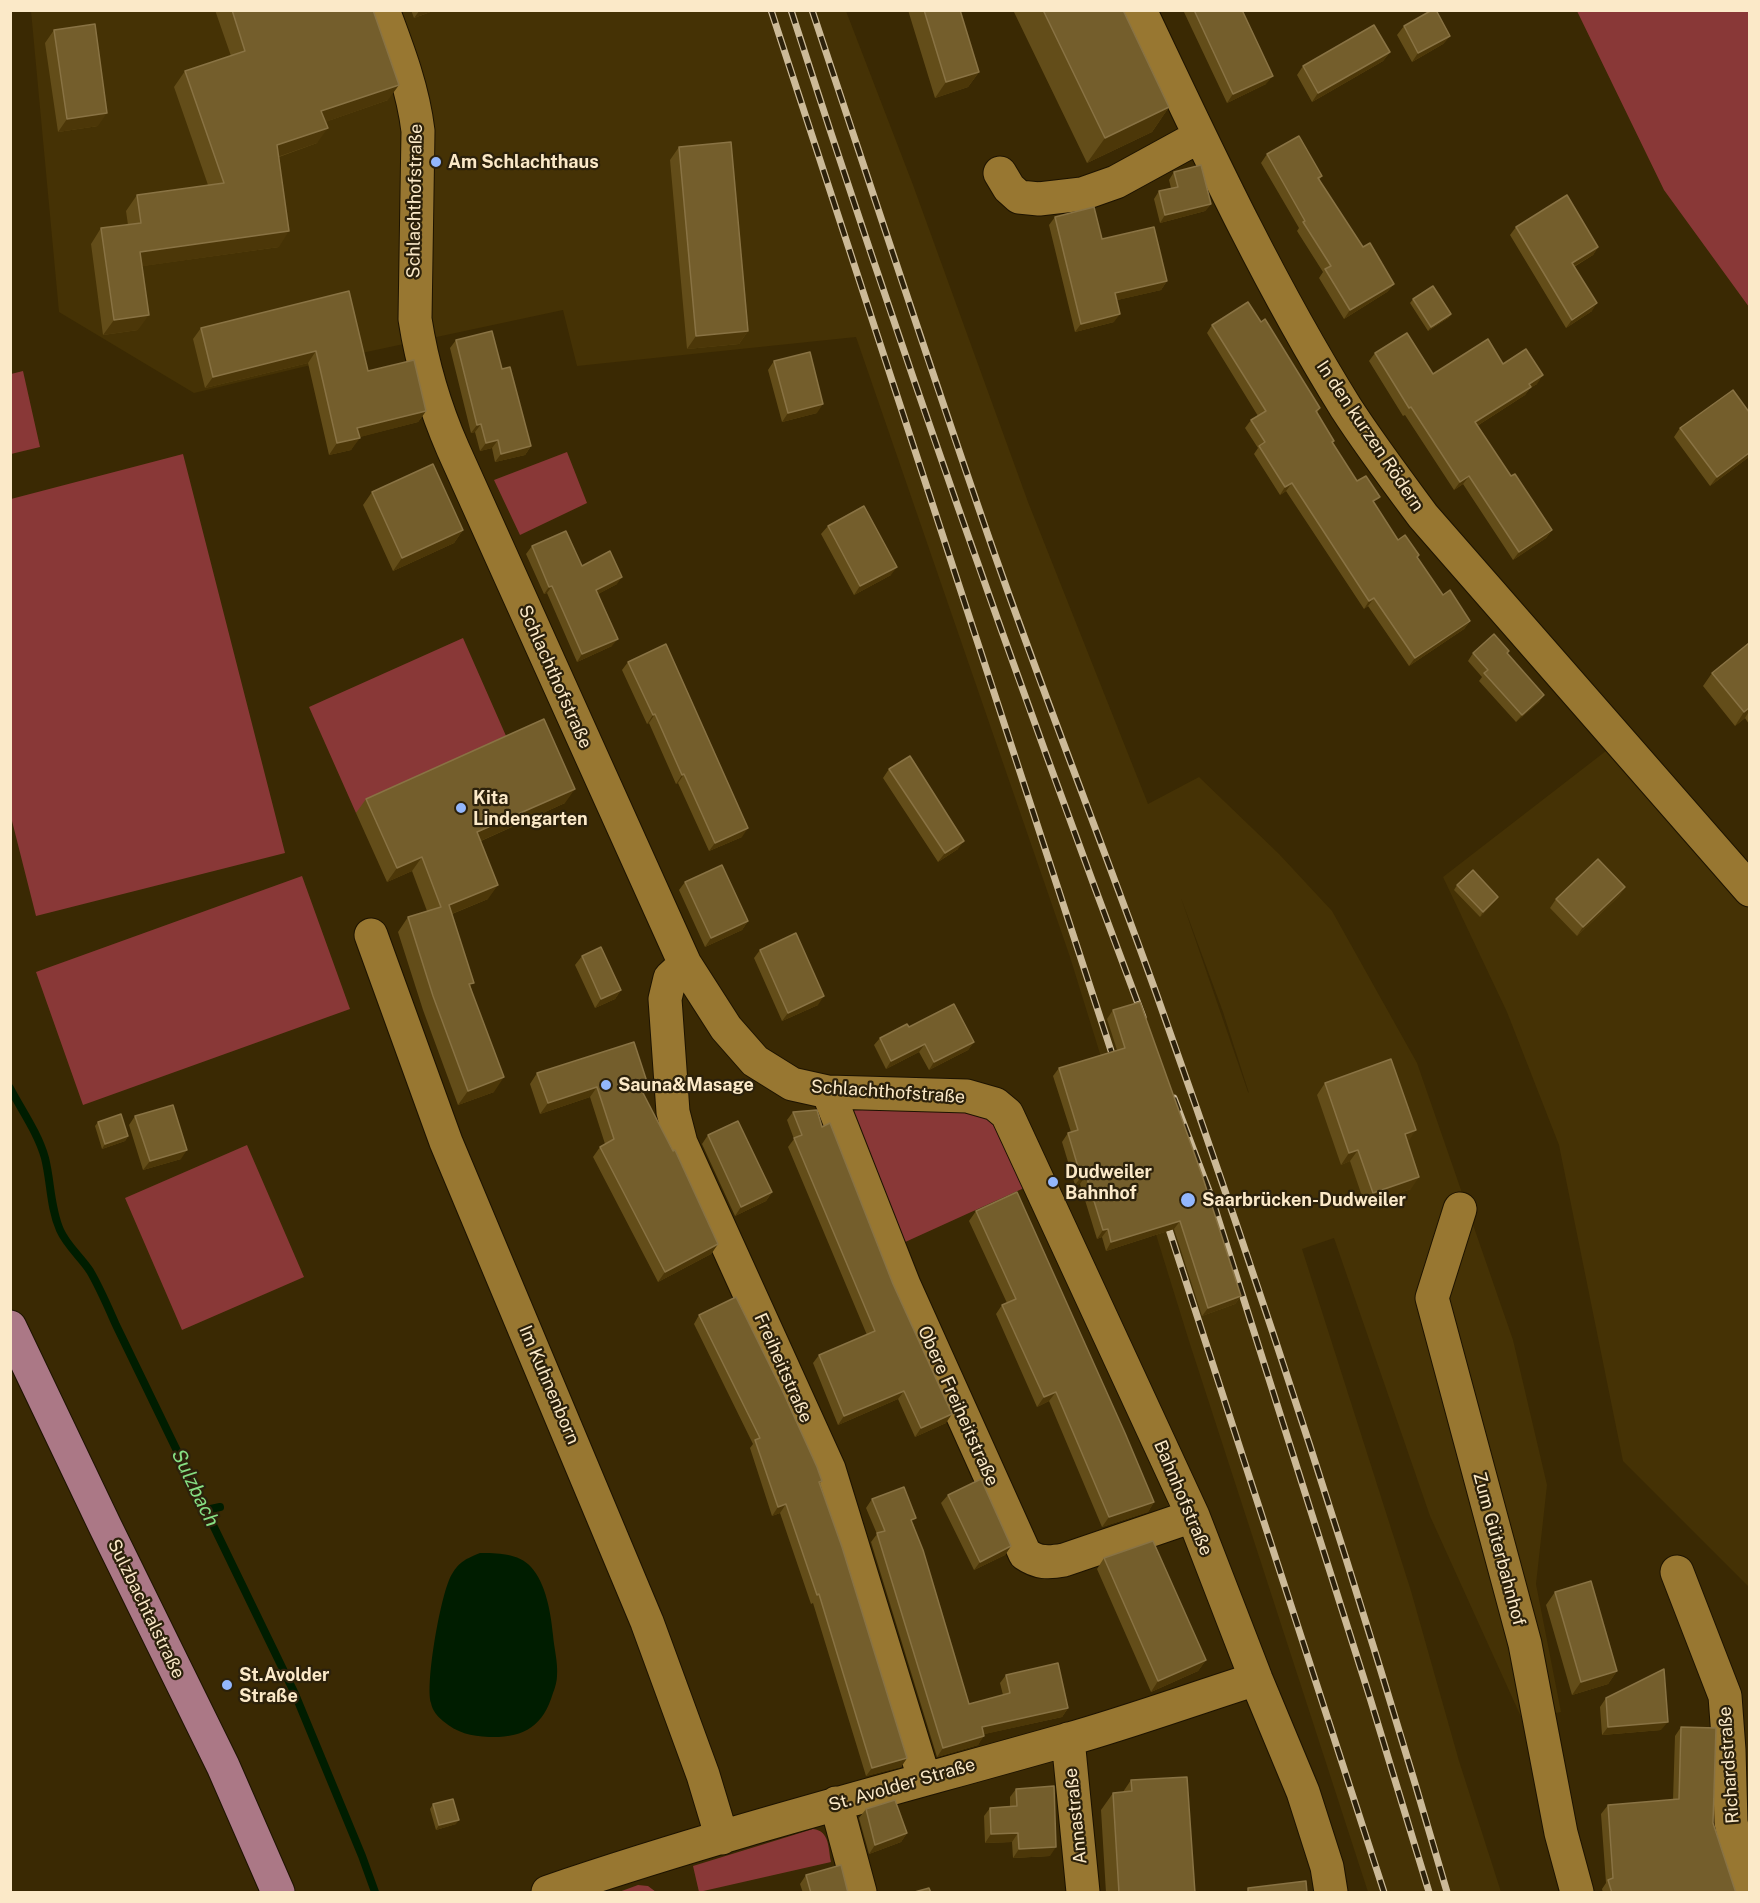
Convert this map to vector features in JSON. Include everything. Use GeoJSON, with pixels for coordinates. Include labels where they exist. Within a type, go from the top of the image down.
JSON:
{"type":"FeatureCollection","features":[{"type":"Feature","properties":{"kind":"main road","name":"Sulzbachtalstraße"},"geometry":{"type":"LineString","coordinates":[[10,1327],[223,1766],[278,1893]]}},
{"type":"Feature","properties":{"kind":"street","name":"Schlachthofstraße"},"geometry":{"type":"LineString","coordinates":[[383,10],[408,78],[415,106],[418,140],[415,319],[433,397],[453,450],[685,964],[726,1029],[755,1061],[792,1084],[828,1092],[967,1096],[995,1104],[1007,1114]]}},
{"type":"Feature","properties":{"kind":"street","name":"In den kurzen Rödern"},"geometry":{"type":"LineString","coordinates":[[1140,10],[1224,186],[1309,344],[1347,408],[1423,516],[1749,890]]}},
{"type":"Feature","properties":{"kind":"street"},"geometry":{"type":"LineString","coordinates":[[1000,174],[1009,188],[1019,197],[1039,199],[1082,194],[1116,182],[1200,136]]}},
{"type":"Feature","properties":{"kind":"street","name":"Im Kuhnenborn"},"geometry":{"type":"LineString","coordinates":[[371,935],[446,1142],[647,1622],[703,1775],[722,1838]]}},
{"type":"Feature","properties":{"kind":"street","name":"Freiheitstraße"},"geometry":{"type":"LineString","coordinates":[[685,964],[670,978],[665,999],[673,1112],[681,1143],[829,1469],[924,1778]]}},
{"type":"Feature","properties":{"kind":"street","name":"Obere Freiheitstraße"},"geometry":{"type":"LineString","coordinates":[[828,1092],[904,1285],[1025,1554],[1035,1561],[1049,1563],[1064,1560],[1193,1516]]}},
{"type":"Feature","properties":{"kind":"street","name":"Bahnhofstraße"},"geometry":{"type":"LineString","coordinates":[[1007,1114],[1193,1516],[1256,1679],[1303,1792],[1327,1867],[1331,1893]]}},
{"type":"Feature","properties":{"kind":"street","name":"Zum Güterbahnhof"},"geometry":{"type":"LineString","coordinates":[[1460,1209],[1432,1298],[1525,1644],[1561,1833],[1577,1893]]}},
{"type":"Feature","properties":{"kind":"street","name":"Richardstraße"},"geometry":{"type":"LineString","coordinates":[[1677,1572],[1725,1696],[1731,1822],[1746,1893]]}},
{"type":"Feature","properties":{"kind":"street","name":"St. Avolder Straße"},"geometry":{"type":"LineString","coordinates":[[548,1893],[600,1874],[836,1803],[1068,1739],[1256,1679]]}},
{"type":"Feature","properties":{"kind":"street","name":"Annastraße"},"geometry":{"type":"LineString","coordinates":[[1068,1739],[1083,1893]]}},
{"type":"Feature","properties":{"kind":"street"},"geometry":{"type":"LineString","coordinates":[[836,1803],[860,1893]]}},
{"type":"Feature","properties":{"kind":"shaded area"},"geometry":{"type":"Polygon","coordinates":[[[31,11],[846,11],[913,185],[1028,502],[1148,804],[1199,777],[1279,854],[1332,911],[1417,1063],[1513,1340],[1547,1485],[1536,1584],[1561,1712],[1522,1719],[1430,1516],[1334,1238],[1302,1249],[1411,1591],[1459,1761],[1501,1892],[1368,1892],[1189,1341],[1070,957],[856,337],[577,366],[563,310],[357,354],[194,393],[59,312],[31,11]],[[1181,898],[1249,1093],[1223,1012],[1181,898]]]}},
{"type":"Feature","properties":{"kind":"shaded area"},"geometry":{"type":"Polygon","coordinates":[[[1577,11],[1749,11],[1749,307],[1664,190],[1577,11]]]}},
{"type":"Feature","properties":{"kind":"shaded area"},"geometry":{"type":"Polygon","coordinates":[[[23,371],[40,447],[11,454],[11,374],[23,371]]]}},
{"type":"Feature","properties":{"kind":"shaded area"},"geometry":{"type":"Polygon","coordinates":[[[567,452],[587,503],[520,535],[494,480],[567,452]]]}},
{"type":"Feature","properties":{"kind":"shaded area"},"geometry":{"type":"Polygon","coordinates":[[[183,454],[285,853],[36,916],[11,817],[11,499],[183,454]]]}},
{"type":"Feature","properties":{"kind":"shaded area"},"geometry":{"type":"Polygon","coordinates":[[[463,638],[510,745],[356,813],[309,707],[463,638]]]}},
{"type":"Feature","properties":{"kind":"shaded area"},"geometry":{"type":"Polygon","coordinates":[[[1624,737],[1749,881],[1749,1587],[1623,1461],[1559,1145],[1507,1012],[1443,877],[1624,737]]]}},
{"type":"Feature","properties":{"kind":"shaded area"},"geometry":{"type":"Polygon","coordinates":[[[302,876],[350,1009],[83,1105],[36,972],[302,876]]]}},
{"type":"Feature","properties":{"kind":"shaded area"},"geometry":{"type":"Polygon","coordinates":[[[843,1106],[959,1108],[994,1121],[1024,1188],[903,1243],[843,1106]]]}},
{"type":"Feature","properties":{"kind":"shaded area"},"geometry":{"type":"Polygon","coordinates":[[[247,1145],[304,1277],[182,1330],[125,1198],[247,1145]]]}},
{"type":"Feature","properties":{"kind":"shaded area"},"geometry":{"type":"Polygon","coordinates":[[[480,1553],[514,1556],[526,1562],[536,1574],[547,1599],[557,1666],[557,1678],[544,1714],[530,1728],[501,1737],[482,1737],[459,1731],[439,1717],[431,1703],[432,1658],[443,1599],[455,1570],[461,1563],[480,1553]]]}},
{"type":"Feature","properties":{"kind":"shaded area"},"geometry":{"type":"Polygon","coordinates":[[[813,1829],[823,1833],[831,1862],[699,1892],[693,1866],[813,1829]]]}},
{"type":"Feature","properties":{"kind":"shaded area"},"geometry":{"type":"Polygon","coordinates":[[[638,1885],[648,1886],[656,1892],[619,1892],[638,1885]]]}},
{"type":"Feature","properties":{"kind":"building"},"geometry":{"type":"Polygon","coordinates":[[[232,10],[373,10],[399,85],[321,111],[328,128],[277,145],[289,231],[140,252],[149,315],[114,320],[101,228],[141,223],[137,195],[224,183],[185,71],[245,51],[232,10]]]}},
{"type":"Feature","properties":{"kind":"building"},"geometry":{"type":"Polygon","coordinates":[[[924,10],[960,10],[979,72],[946,82],[924,10]]]}},
{"type":"Feature","properties":{"kind":"building"},"geometry":{"type":"Polygon","coordinates":[[[1043,10],[1123,10],[1169,107],[1105,138],[1043,10]]]}},
{"type":"Feature","properties":{"kind":"building"},"geometry":{"type":"Polygon","coordinates":[[[1194,10],[1242,10],[1273,76],[1233,94],[1194,10]]]}},
{"type":"Feature","properties":{"kind":"building"},"geometry":{"type":"Polygon","coordinates":[[[1436,10],[1450,36],[1418,53],[1404,26],[1436,10]]]}},
{"type":"Feature","properties":{"kind":"building"},"geometry":{"type":"Polygon","coordinates":[[[95,24],[107,113],[67,119],[54,30],[95,24]]]}},
{"type":"Feature","properties":{"kind":"building"},"geometry":{"type":"Polygon","coordinates":[[[1374,25],[1390,52],[1318,93],[1303,66],[1374,25]]]}},
{"type":"Feature","properties":{"kind":"building"},"geometry":{"type":"Polygon","coordinates":[[[1299,136],[1322,176],[1318,178],[1363,247],[1370,243],[1394,284],[1350,310],[1325,269],[1331,266],[1303,222],[1305,221],[1267,154],[1299,136]]]}},
{"type":"Feature","properties":{"kind":"building"},"geometry":{"type":"Polygon","coordinates":[[[731,142],[748,331],[696,336],[679,147],[731,142]]]}},
{"type":"Feature","properties":{"kind":"building"},"geometry":{"type":"Polygon","coordinates":[[[1201,165],[1211,204],[1165,215],[1159,191],[1178,187],[1174,172],[1201,165]]]}},
{"type":"Feature","properties":{"kind":"building"},"geometry":{"type":"Polygon","coordinates":[[[1567,195],[1598,247],[1572,263],[1597,303],[1572,320],[1516,227],[1567,195]]]}},
{"type":"Feature","properties":{"kind":"building"},"geometry":{"type":"Polygon","coordinates":[[[1094,207],[1102,239],[1154,227],[1167,281],[1115,293],[1120,314],[1081,324],[1055,217],[1094,207]]]}},
{"type":"Feature","properties":{"kind":"building"},"geometry":{"type":"Polygon","coordinates":[[[1433,286],[1451,314],[1431,327],[1413,299],[1433,286]]]}},
{"type":"Feature","properties":{"kind":"building"},"geometry":{"type":"Polygon","coordinates":[[[349,291],[368,371],[414,360],[426,411],[357,428],[360,438],[337,443],[316,351],[213,377],[201,328],[349,291]]]}},
{"type":"Feature","properties":{"kind":"building"},"geometry":{"type":"Polygon","coordinates":[[[1248,302],[1261,322],[1265,319],[1320,408],[1316,411],[1334,441],[1332,442],[1357,481],[1366,476],[1380,497],[1373,501],[1398,540],[1405,535],[1443,595],[1450,590],[1470,621],[1415,658],[1374,598],[1369,601],[1292,483],[1285,487],[1259,446],[1265,442],[1251,420],[1266,411],[1212,325],[1248,302]]]}},
{"type":"Feature","properties":{"kind":"building"},"geometry":{"type":"Polygon","coordinates":[[[492,331],[502,369],[510,367],[531,446],[501,454],[498,440],[486,443],[481,424],[477,425],[456,340],[492,331]]]}},
{"type":"Feature","properties":{"kind":"building"},"geometry":{"type":"Polygon","coordinates":[[[1407,333],[1433,374],[1488,339],[1503,364],[1526,349],[1543,375],[1529,384],[1531,387],[1475,422],[1511,476],[1515,474],[1552,530],[1519,552],[1469,476],[1460,482],[1411,407],[1409,408],[1375,353],[1407,333]]]}},
{"type":"Feature","properties":{"kind":"building"},"geometry":{"type":"Polygon","coordinates":[[[810,352],[823,404],[788,413],[774,361],[810,352]]]}},
{"type":"Feature","properties":{"kind":"building"},"geometry":{"type":"Polygon","coordinates":[[[1733,390],[1749,412],[1749,453],[1717,477],[1680,428],[1733,390]]]}},
{"type":"Feature","properties":{"kind":"building"},"geometry":{"type":"Polygon","coordinates":[[[433,464],[463,530],[402,558],[372,492],[433,464]]]}},
{"type":"Feature","properties":{"kind":"building"},"geometry":{"type":"Polygon","coordinates":[[[864,506],[897,567],[860,586],[828,526],[864,506]]]}},
{"type":"Feature","properties":{"kind":"building"},"geometry":{"type":"Polygon","coordinates":[[[566,531],[582,566],[610,551],[622,577],[596,590],[618,639],[582,654],[532,546],[566,531]]]}},
{"type":"Feature","properties":{"kind":"building"},"geometry":{"type":"Polygon","coordinates":[[[1494,634],[1509,651],[1507,653],[1544,695],[1522,715],[1484,673],[1488,670],[1473,653],[1494,634]]]}},
{"type":"Feature","properties":{"kind":"building"},"geometry":{"type":"Polygon","coordinates":[[[1749,643],[1749,708],[1744,712],[1712,673],[1749,643]]]}},
{"type":"Feature","properties":{"kind":"building"},"geometry":{"type":"Polygon","coordinates":[[[666,644],[748,828],[715,843],[684,774],[682,775],[655,714],[653,715],[628,662],[666,644]]]}},
{"type":"Feature","properties":{"kind":"building"},"geometry":{"type":"Polygon","coordinates":[[[544,719],[575,789],[477,832],[498,885],[449,905],[474,983],[469,984],[504,1077],[468,1091],[433,996],[408,917],[441,907],[422,857],[397,868],[366,799],[544,719]]]}},
{"type":"Feature","properties":{"kind":"building"},"geometry":{"type":"Polygon","coordinates":[[[910,756],[964,841],[945,853],[889,769],[910,756]]]}},
{"type":"Feature","properties":{"kind":"building"},"geometry":{"type":"Polygon","coordinates":[[[1598,859],[1625,887],[1583,927],[1556,899],[1598,859]]]}},
{"type":"Feature","properties":{"kind":"building"},"geometry":{"type":"Polygon","coordinates":[[[722,865],[748,921],[711,938],[685,882],[722,865]]]}},
{"type":"Feature","properties":{"kind":"building"},"geometry":{"type":"Polygon","coordinates":[[[1473,870],[1498,897],[1483,912],[1457,885],[1473,870]]]}},
{"type":"Feature","properties":{"kind":"building"},"geometry":{"type":"Polygon","coordinates":[[[796,933],[824,996],[788,1013],[760,950],[796,933]]]}},
{"type":"Feature","properties":{"kind":"building"},"geometry":{"type":"Polygon","coordinates":[[[601,947],[621,990],[601,999],[582,956],[601,947]]]}},
{"type":"Feature","properties":{"kind":"building"},"geometry":{"type":"Polygon","coordinates":[[[1140,1002],[1202,1175],[1241,1296],[1208,1308],[1180,1221],[1111,1242],[1108,1229],[1103,1230],[1086,1175],[1081,1177],[1068,1133],[1078,1130],[1059,1068],[1125,1048],[1113,1010],[1140,1002]]]}},
{"type":"Feature","properties":{"kind":"building"},"geometry":{"type":"Polygon","coordinates":[[[954,1004],[974,1042],[934,1062],[925,1044],[891,1061],[880,1038],[907,1024],[909,1027],[954,1004]]]}},
{"type":"Feature","properties":{"kind":"building"},"geometry":{"type":"Polygon","coordinates":[[[634,1042],[649,1088],[642,1091],[673,1151],[675,1150],[718,1244],[665,1272],[600,1147],[614,1139],[597,1087],[548,1103],[537,1073],[634,1042]]]}},
{"type":"Feature","properties":{"kind":"building"},"geometry":{"type":"Polygon","coordinates":[[[1391,1059],[1416,1130],[1405,1134],[1419,1177],[1373,1193],[1358,1150],[1349,1153],[1325,1083],[1391,1059]]]}},
{"type":"Feature","properties":{"kind":"building"},"geometry":{"type":"Polygon","coordinates":[[[173,1105],[187,1150],[150,1161],[135,1116],[173,1105]]]}},
{"type":"Feature","properties":{"kind":"building"},"geometry":{"type":"Polygon","coordinates":[[[817,1110],[822,1127],[830,1123],[893,1284],[952,1414],[921,1428],[904,1391],[844,1416],[819,1355],[875,1331],[794,1138],[802,1135],[793,1112],[817,1110]]]}},
{"type":"Feature","properties":{"kind":"building"},"geometry":{"type":"Polygon","coordinates":[[[121,1114],[128,1136],[105,1144],[98,1122],[121,1114]]]}},
{"type":"Feature","properties":{"kind":"building"},"geometry":{"type":"Polygon","coordinates":[[[738,1121],[772,1192],[741,1207],[708,1135],[738,1121]]]}},
{"type":"Feature","properties":{"kind":"building"},"geometry":{"type":"Polygon","coordinates":[[[1017,1192],[1154,1502],[1109,1517],[1056,1392],[1044,1397],[1002,1305],[1016,1299],[976,1211],[1017,1192]]]}},
{"type":"Feature","properties":{"kind":"building"},"geometry":{"type":"Polygon","coordinates":[[[736,1297],[817,1467],[822,1481],[819,1482],[842,1547],[907,1758],[872,1768],[819,1594],[817,1595],[786,1504],[778,1507],[755,1440],[760,1438],[699,1315],[736,1297]]]}},
{"type":"Feature","properties":{"kind":"building"},"geometry":{"type":"Polygon","coordinates":[[[981,1479],[1011,1546],[980,1562],[948,1495],[981,1479]]]}},
{"type":"Feature","properties":{"kind":"building"},"geometry":{"type":"Polygon","coordinates":[[[904,1487],[916,1518],[911,1520],[923,1550],[969,1704],[1010,1693],[1006,1675],[1058,1663],[1068,1708],[982,1727],[984,1736],[943,1748],[877,1533],[885,1531],[872,1499],[904,1487]]]}},
{"type":"Feature","properties":{"kind":"building"},"geometry":{"type":"Polygon","coordinates":[[[1153,1541],[1206,1660],[1158,1681],[1104,1558],[1153,1541]]]}},
{"type":"Feature","properties":{"kind":"building"},"geometry":{"type":"Polygon","coordinates":[[[1591,1581],[1617,1671],[1581,1682],[1555,1592],[1591,1581]]]}},
{"type":"Feature","properties":{"kind":"building"},"geometry":{"type":"Polygon","coordinates":[[[1664,1669],[1668,1722],[1608,1727],[1606,1698],[1664,1669]]]}},
{"type":"Feature","properties":{"kind":"building"},"geometry":{"type":"Polygon","coordinates":[[[1681,1727],[1716,1728],[1713,1823],[1736,1893],[1612,1893],[1608,1880],[1613,1878],[1608,1805],[1679,1799],[1681,1727]]]}},
{"type":"Feature","properties":{"kind":"building"},"geometry":{"type":"Polygon","coordinates":[[[1187,1777],[1195,1893],[1119,1893],[1113,1793],[1132,1791],[1131,1780],[1187,1777]]]}},
{"type":"Feature","properties":{"kind":"building"},"geometry":{"type":"Polygon","coordinates":[[[1054,1786],[1056,1847],[1019,1849],[1018,1833],[991,1834],[990,1808],[1017,1806],[1016,1789],[1054,1786]]]}},
{"type":"Feature","properties":{"kind":"building"},"geometry":{"type":"Polygon","coordinates":[[[453,1799],[459,1820],[439,1825],[433,1804],[453,1799]]]}},
{"type":"Feature","properties":{"kind":"building"},"geometry":{"type":"Polygon","coordinates":[[[895,1800],[907,1833],[875,1845],[866,1809],[895,1800]]]}},
{"type":"Feature","properties":{"kind":"building"},"geometry":{"type":"Polygon","coordinates":[[[841,1865],[848,1893],[811,1893],[806,1875],[841,1865]]]}},
{"type":"Feature","properties":{"kind":"building"},"geometry":{"type":"Polygon","coordinates":[[[1306,1881],[1307,1893],[1248,1893],[1248,1888],[1306,1881]]]}},
{"type":"Feature","properties":{"kind":"building"},"geometry":{"type":"Polygon","coordinates":[[[929,1888],[931,1893],[911,1893],[929,1888]]]}},
{"type":"Feature","properties":{"kind":"waterway","name":"Sulzbach"},"geometry":{"type":"LineString","coordinates":[[10,1088],[42,1149],[54,1212],[60,1230],[97,1284],[295,1694],[375,1892]]}},
{"type":"Feature","properties":{"kind":"waterway"},"geometry":{"type":"LineString","coordinates":[[206,1510],[220,1507]]}},
{"type":"Feature","properties":{"kind":"railway"},"geometry":{"type":"LineString","coordinates":[[771,10],[1117,1069]]}},
{"type":"Feature","properties":{"kind":"railway"},"geometry":{"type":"LineString","coordinates":[[791,10],[874,264],[961,516],[1143,1017]]}},
{"type":"Feature","properties":{"kind":"railway"},"geometry":{"type":"LineString","coordinates":[[812,10],[990,541],[1155,990],[1233,1214],[1344,1552],[1447,1892]]}},
{"type":"Feature","properties":{"kind":"railway"},"geometry":{"type":"LineString","coordinates":[[1174,1098],[1211,1196],[1429,1892]]}},
{"type":"Feature","properties":{"kind":"railway"},"geometry":{"type":"LineString","coordinates":[[1164,1214],[1384,1892]]}},
{"type":"Feature","properties":{"kind":"place","name":"Am Schlachthaus"},"geometry":{"type":"Point","coordinates":[436,162]}},
{"type":"Feature","properties":{"kind":"place","name":"Kita Lindengarten"},"geometry":{"type":"Point","coordinates":[461,808]}},
{"type":"Feature","properties":{"kind":"place","name":"Sauna&Masage"},"geometry":{"type":"Point","coordinates":[606,1085]}},
{"type":"Feature","properties":{"kind":"place","name":"Dudweiler Bahnhof"},"geometry":{"type":"Point","coordinates":[1053,1182]}},
{"type":"Feature","properties":{"kind":"place","name":"Saarbrücken-Dudweiler"},"geometry":{"type":"Point","coordinates":[1188,1200]}},
{"type":"Feature","properties":{"kind":"place","name":"St.Avolder Straße"},"geometry":{"type":"Point","coordinates":[227,1685]}}]}
